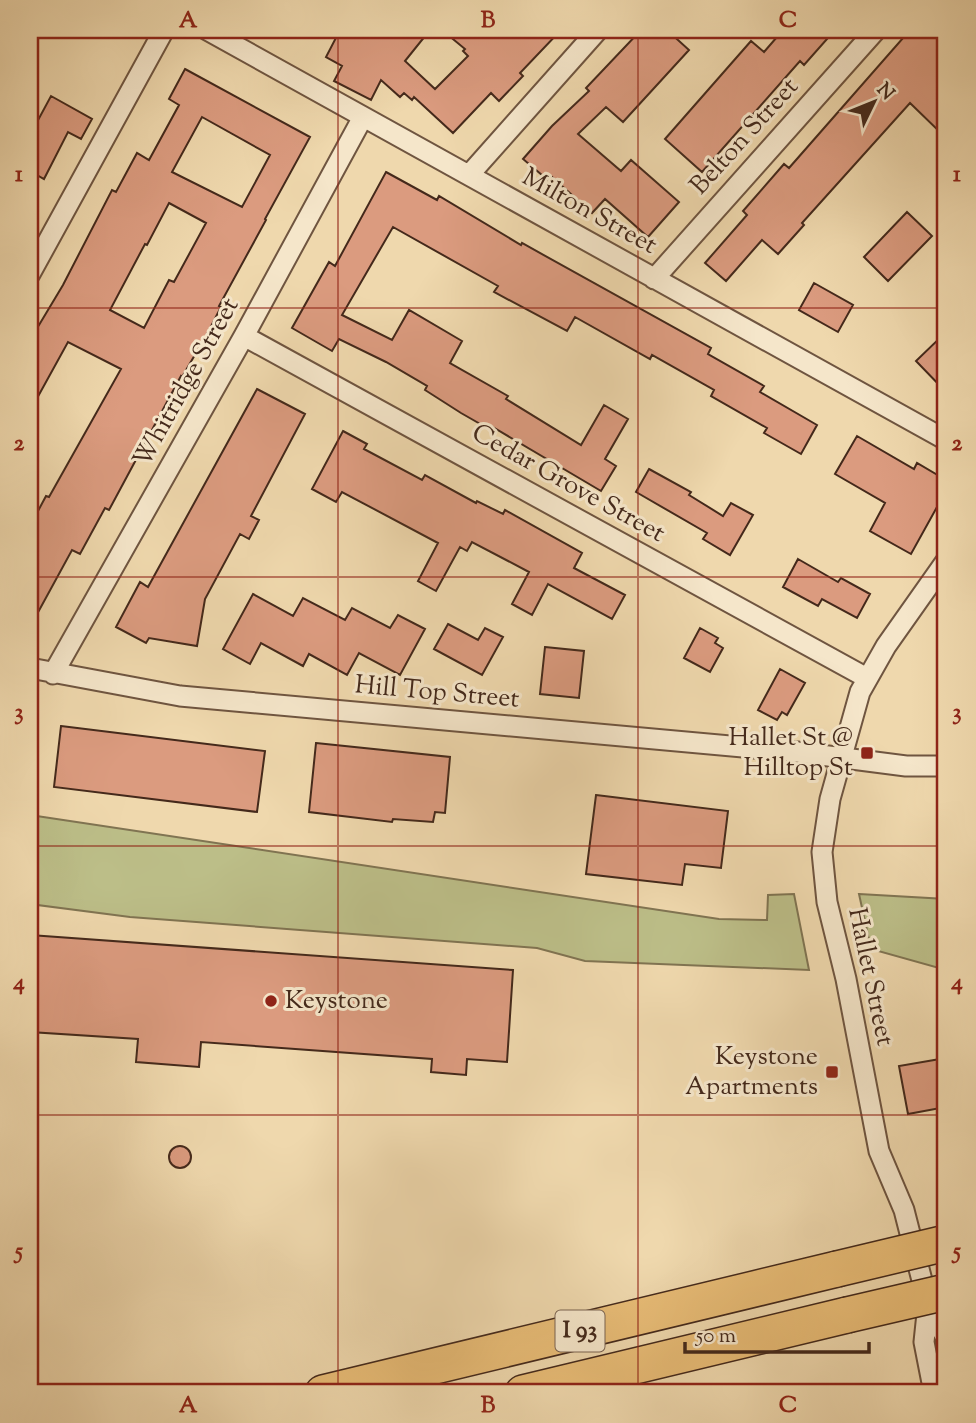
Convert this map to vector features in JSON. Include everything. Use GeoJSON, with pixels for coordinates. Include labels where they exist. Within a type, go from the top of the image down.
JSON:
{"type":"FeatureCollection","features":[{"type":"Feature","properties":{"kind":"highway","name":"I 93"},"geometry":{"type":"LineString","coordinates":[[523,1393],[845,1303],[946,1243]]}},
{"type":"Feature","properties":{"kind":"highway","name":"I 93"},"geometry":{"type":"LineString","coordinates":[[618,1393],[946,1266]]}},
{"type":"Feature","properties":{"kind":"highway","name":"I 93"},"geometry":{"type":"LineString","coordinates":[[417,1393],[845,1303]]}},
{"type":"Feature","properties":{"kind":"highway","name":"I 93"},"geometry":{"type":"LineString","coordinates":[[323,1393],[845,1303],[940,1303]]}},
{"type":"Feature","properties":{"kind":"street"},"geometry":{"type":"LineString","coordinates":[[30,274],[164,30]]}},
{"type":"Feature","properties":{"kind":"street","name":"Milton Street"},"geometry":{"type":"LineString","coordinates":[[207,30],[946,440]]}},
{"type":"Feature","properties":{"kind":"street"},"geometry":{"type":"LineString","coordinates":[[469,175],[598,30]]}},
{"type":"Feature","properties":{"kind":"street","name":"Belton Street"},"geometry":{"type":"LineString","coordinates":[[654,279],[876,30]]}},
{"type":"Feature","properties":{"kind":"street","name":"Whitridge Street"},"geometry":{"type":"LineString","coordinates":[[53,674],[244,336],[363,117]]}},
{"type":"Feature","properties":{"kind":"street","name":"Cedar Grove Street"},"geometry":{"type":"LineString","coordinates":[[244,336],[867,678]]}},
{"type":"Feature","properties":{"kind":"street","name":"Hallet Street"},"geometry":{"type":"LineString","coordinates":[[946,561],[886,646],[867,678],[855,707],[841,759],[824,827],[822,852],[825,888],[846,979],[879,1151],[940,1303],[946,1338]]}},
{"type":"Feature","properties":{"kind":"street","name":"Hill Top Street"},"geometry":{"type":"LineString","coordinates":[[30,668],[180,696],[797,752],[841,759]]}},
{"type":"Feature","properties":{"kind":"street"},"geometry":{"type":"LineString","coordinates":[[841,759],[906,766],[946,765]]}},
{"type":"Feature","properties":{"kind":"street","name":"Hallet Street"},"geometry":{"type":"LineString","coordinates":[[934,1393],[924,1342],[940,1303]]}},
{"type":"Feature","properties":{"kind":"green space"},"geometry":{"type":"Polygon","coordinates":[[[30,815],[719,919],[767,920],[768,895],[794,894],[809,970],[585,961],[537,948],[130,917],[30,904],[30,815]]]}},
{"type":"Feature","properties":{"kind":"green space"},"geometry":{"type":"Polygon","coordinates":[[[859,894],[946,899],[946,970],[871,949],[859,894]]]}},
{"type":"Feature","properties":{"kind":"building"},"geometry":{"type":"Polygon","coordinates":[[[340,30],[430,30],[405,61],[435,89],[468,56],[463,51],[465,49],[442,30],[561,30],[520,73],[523,76],[499,101],[491,93],[453,133],[414,97],[412,100],[404,93],[400,97],[381,80],[371,100],[334,81],[342,66],[326,57],[340,30]]]}},
{"type":"Feature","properties":{"kind":"building"},"geometry":{"type":"Polygon","coordinates":[[[641,30],[667,30],[689,50],[623,122],[606,107],[578,134],[621,171],[631,160],[679,202],[648,237],[605,199],[592,213],[552,177],[549,181],[523,159],[552,126],[589,91],[586,88],[641,30]]]}},
{"type":"Feature","properties":{"kind":"building"},"geometry":{"type":"Polygon","coordinates":[[[783,30],[835,30],[804,65],[800,61],[702,172],[665,139],[751,41],[764,52],[783,30]]]}},
{"type":"Feature","properties":{"kind":"building"},"geometry":{"type":"Polygon","coordinates":[[[910,30],[946,30],[946,138],[910,103],[802,223],[804,225],[778,254],[762,240],[726,281],[705,263],[747,215],[743,211],[784,164],[789,168],[910,30]]]}},
{"type":"Feature","properties":{"kind":"building"},"geometry":{"type":"Polygon","coordinates":[[[185,69],[310,137],[219,306],[221,307],[206,336],[181,376],[109,510],[105,508],[80,554],[72,550],[30,627],[30,526],[121,369],[68,342],[30,411],[30,340],[63,285],[112,190],[116,192],[137,153],[149,160],[179,105],[169,99],[185,69]],[[202,117],[172,172],[242,207],[270,155],[202,117]],[[169,203],[110,310],[144,328],[169,280],[174,282],[206,223],[169,203]]]}},
{"type":"Feature","properties":{"kind":"building"},"geometry":{"type":"Polygon","coordinates":[[[51,96],[92,119],[81,139],[68,132],[44,179],[30,171],[30,135],[51,96]]]}},
{"type":"Feature","properties":{"kind":"building"},"geometry":{"type":"Polygon","coordinates":[[[386,172],[437,200],[439,196],[521,245],[522,243],[711,348],[708,354],[764,386],[760,392],[817,425],[801,454],[764,433],[767,428],[711,396],[714,390],[652,355],[650,359],[575,317],[567,331],[494,292],[498,286],[393,227],[342,315],[392,340],[409,310],[462,341],[450,363],[508,396],[506,399],[581,445],[604,405],[628,419],[605,459],[616,466],[601,491],[491,426],[489,429],[461,413],[425,390],[427,386],[386,362],[339,339],[332,351],[292,328],[329,262],[335,266],[386,172]]]}},
{"type":"Feature","properties":{"kind":"building"},"geometry":{"type":"Polygon","coordinates":[[[907,212],[932,236],[888,281],[864,257],[907,212]]]}},
{"type":"Feature","properties":{"kind":"building"},"geometry":{"type":"Polygon","coordinates":[[[814,283],[853,305],[838,332],[799,310],[814,283]]]}},
{"type":"Feature","properties":{"kind":"building"},"geometry":{"type":"Polygon","coordinates":[[[946,332],[946,392],[916,361],[946,332]]]}},
{"type":"Feature","properties":{"kind":"building"},"geometry":{"type":"Polygon","coordinates":[[[257,389],[305,414],[251,516],[259,520],[249,539],[240,534],[205,599],[197,646],[149,638],[146,643],[116,627],[140,582],[148,587],[257,389]]]}},
{"type":"Feature","properties":{"kind":"building"},"geometry":{"type":"Polygon","coordinates":[[[343,431],[367,444],[364,449],[422,480],[425,475],[476,503],[477,501],[503,514],[505,510],[582,553],[574,568],[625,595],[612,619],[548,584],[532,615],[512,604],[529,572],[472,542],[467,551],[460,547],[436,591],[418,581],[438,543],[342,492],[336,502],[312,489],[343,431]]]}},
{"type":"Feature","properties":{"kind":"building"},"geometry":{"type":"Polygon","coordinates":[[[857,436],[914,469],[917,463],[946,480],[946,497],[940,508],[937,507],[911,554],[870,531],[885,503],[835,474],[857,436]]]}},
{"type":"Feature","properties":{"kind":"building"},"geometry":{"type":"Polygon","coordinates":[[[649,469],[691,492],[689,495],[723,516],[731,503],[753,515],[730,555],[703,539],[707,533],[636,492],[649,469]]]}},
{"type":"Feature","properties":{"kind":"building"},"geometry":{"type":"Polygon","coordinates":[[[798,559],[838,582],[841,578],[870,594],[857,618],[822,599],[818,606],[783,587],[798,559]]]}},
{"type":"Feature","properties":{"kind":"building"},"geometry":{"type":"Polygon","coordinates":[[[253,594],[293,616],[303,598],[345,620],[352,608],[390,628],[398,615],[425,629],[400,675],[359,653],[347,675],[309,654],[303,666],[261,643],[250,664],[223,649],[253,594]]]}},
{"type":"Feature","properties":{"kind":"building"},"geometry":{"type":"Polygon","coordinates":[[[448,624],[478,640],[485,628],[503,637],[482,675],[434,649],[448,624]]]}},
{"type":"Feature","properties":{"kind":"building"},"geometry":{"type":"Polygon","coordinates":[[[700,628],[718,638],[715,643],[723,648],[710,672],[684,658],[700,628]]]}},
{"type":"Feature","properties":{"kind":"building"},"geometry":{"type":"Polygon","coordinates":[[[545,647],[584,651],[579,698],[540,694],[545,647]]]}},
{"type":"Feature","properties":{"kind":"building"},"geometry":{"type":"Polygon","coordinates":[[[780,669],[805,683],[787,715],[782,712],[777,720],[758,710],[780,669]]]}},
{"type":"Feature","properties":{"kind":"building"},"geometry":{"type":"Polygon","coordinates":[[[61,726],[265,751],[257,812],[54,787],[61,726]]]}},
{"type":"Feature","properties":{"kind":"building"},"geometry":{"type":"Polygon","coordinates":[[[316,743],[450,757],[445,813],[435,812],[433,822],[393,819],[392,822],[309,812],[316,743]]]}},
{"type":"Feature","properties":{"kind":"building"},"geometry":{"type":"Polygon","coordinates":[[[596,795],[728,811],[721,868],[685,864],[682,885],[586,874],[596,795]]]}},
{"type":"Feature","properties":{"kind":"building","name":"Keystone"},"geometry":{"type":"Polygon","coordinates":[[[30,935],[513,970],[507,1062],[467,1059],[466,1075],[431,1072],[432,1059],[201,1042],[199,1067],[136,1062],[138,1039],[30,1032],[30,935]]]}},
{"type":"Feature","properties":{"kind":"building"},"geometry":{"type":"Polygon","coordinates":[[[946,1058],[946,1107],[908,1114],[899,1066],[946,1058]]]}},
{"type":"Feature","properties":{"kind":"building"},"geometry":{"type":"Polygon","coordinates":[[[180,1146],[188,1149],[191,1157],[188,1165],[180,1168],[172,1165],[169,1157],[172,1149],[180,1146]]]}},
{"type":"Feature","properties":{"kind":"place","name":"Hallet St @ Hilltop St"},"geometry":{"type":"Point","coordinates":[867,753]}},
{"type":"Feature","properties":{"kind":"place","name":"Keystone"},"geometry":{"type":"Point","coordinates":[271,1001]}},
{"type":"Feature","properties":{"kind":"place","name":"Keystone Apartments"},"geometry":{"type":"Point","coordinates":[832,1072]}}]}
